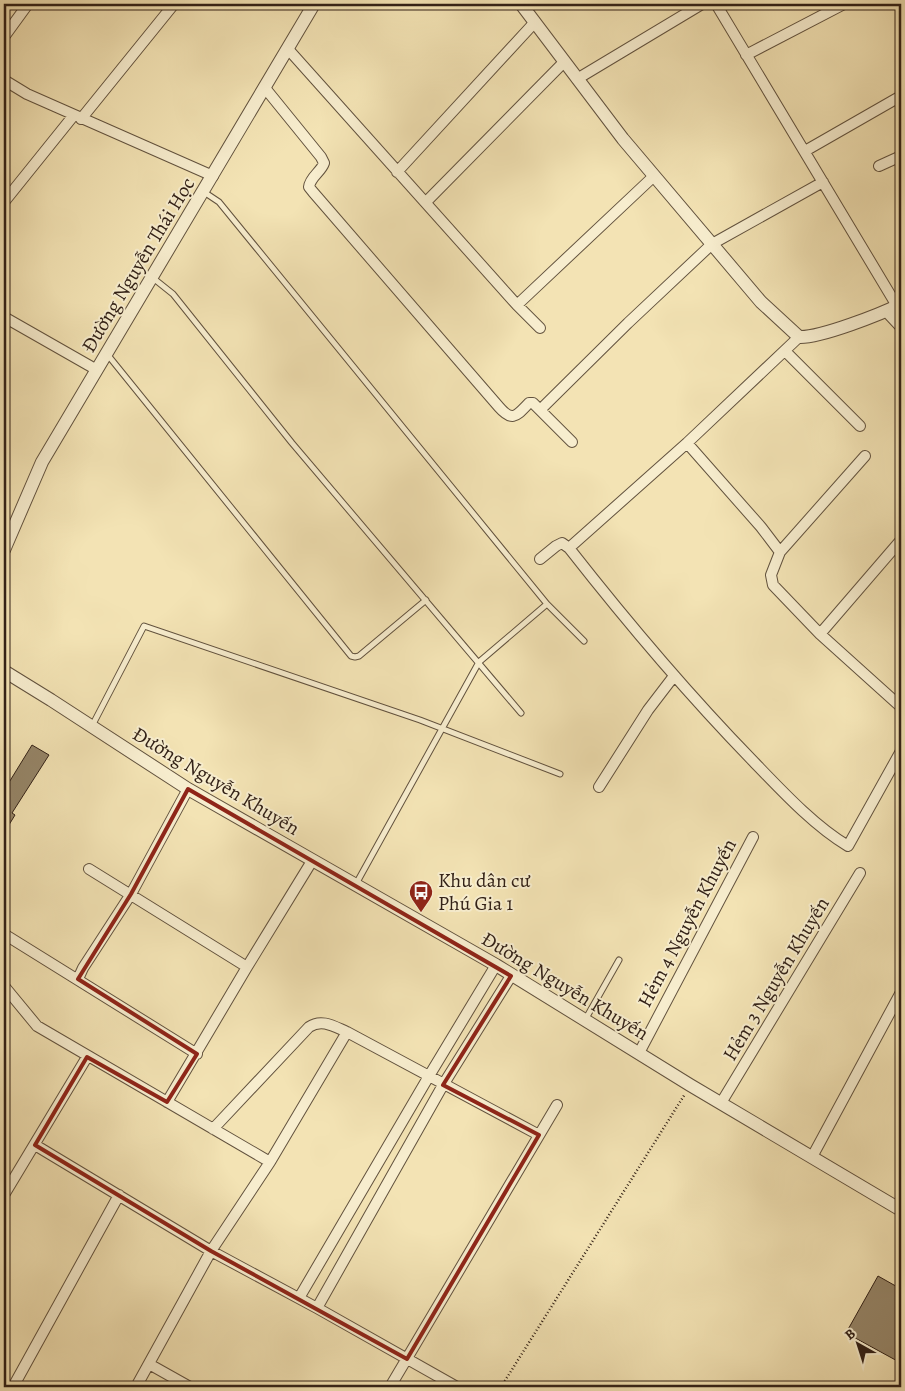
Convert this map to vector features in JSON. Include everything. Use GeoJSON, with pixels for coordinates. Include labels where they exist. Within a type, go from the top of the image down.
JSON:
{"type":"FeatureCollection","features":[{"type":"Feature","properties":{"kind":"street"},"geometry":{"type":"LineString","coordinates":[[4,37],[28,4]]}},
{"type":"Feature","properties":{"kind":"street"},"geometry":{"type":"LineString","coordinates":[[4,202],[174,4]]}},
{"type":"Feature","properties":{"kind":"street","name":"Đường Nguyễn Thái Học"},"geometry":{"type":"LineString","coordinates":[[4,550],[42,462],[314,4]]}},
{"type":"Feature","properties":{"kind":"street"},"geometry":{"type":"LineString","coordinates":[[521,4],[623,139],[761,302],[800,337],[829,331],[895,307]]}},
{"type":"Feature","properties":{"kind":"street"},"geometry":{"type":"LineString","coordinates":[[577,79],[702,4]]}},
{"type":"Feature","properties":{"kind":"street"},"geometry":{"type":"LineString","coordinates":[[716,4],[805,151],[895,307],[901,326]]}},
{"type":"Feature","properties":{"kind":"street"},"geometry":{"type":"LineString","coordinates":[[746,55],[844,4]]}},
{"type":"Feature","properties":{"kind":"street"},"geometry":{"type":"LineString","coordinates":[[397,172],[535,22]]}},
{"type":"Feature","properties":{"kind":"street"},"geometry":{"type":"LineString","coordinates":[[288,49],[517,305],[540,328]]}},
{"type":"Feature","properties":{"kind":"street"},"geometry":{"type":"LineString","coordinates":[[426,202],[564,62]]}},
{"type":"Feature","properties":{"kind":"street"},"geometry":{"type":"LineString","coordinates":[[4,81],[77,117],[213,176]]}},
{"type":"Feature","properties":{"kind":"street"},"geometry":{"type":"LineString","coordinates":[[265,88],[324,163],[323,167],[310,181],[309,186],[313,192],[505,414],[510,417],[516,415],[530,403],[540,410],[572,442]]}},
{"type":"Feature","properties":{"kind":"street"},"geometry":{"type":"LineString","coordinates":[[805,151],[901,96]]}},
{"type":"Feature","properties":{"kind":"street"},"geometry":{"type":"LineString","coordinates":[[879,166],[901,156]]}},
{"type":"Feature","properties":{"kind":"street"},"geometry":{"type":"LineString","coordinates":[[517,305],[654,176]]}},
{"type":"Feature","properties":{"kind":"street"},"geometry":{"type":"LineString","coordinates":[[540,410],[712,244],[823,182]]}},
{"type":"Feature","properties":{"kind":"street"},"geometry":{"type":"LineString","coordinates":[[4,317],[97,370]]}},
{"type":"Feature","properties":{"kind":"street"},"geometry":{"type":"LineString","coordinates":[[569,548],[687,443],[800,337]]}},
{"type":"Feature","properties":{"kind":"street"},"geometry":{"type":"LineString","coordinates":[[785,351],[860,426]]}},
{"type":"Feature","properties":{"kind":"street"},"geometry":{"type":"LineString","coordinates":[[687,443],[761,527],[780,552]]}},
{"type":"Feature","properties":{"kind":"street"},"geometry":{"type":"LineString","coordinates":[[865,456],[780,552],[771,575],[773,586],[820,634],[901,707]]}},
{"type":"Feature","properties":{"kind":"street"},"geometry":{"type":"LineString","coordinates":[[820,634],[901,540]]}},
{"type":"Feature","properties":{"kind":"street"},"geometry":{"type":"LineString","coordinates":[[540,559],[562,543],[569,548],[617,609],[704,711],[774,782],[833,837],[848,846],[901,751]]}},
{"type":"Feature","properties":{"kind":"street","name":"Đường Nguyễn Khuyến"},"geometry":{"type":"LineString","coordinates":[[4,671],[188,789],[496,965],[690,1085],[812,1157],[900,1205]]}},
{"type":"Feature","properties":{"kind":"street"},"geometry":{"type":"LineString","coordinates":[[599,787],[648,710],[674,676]]}},
{"type":"Feature","properties":{"kind":"street"},"geometry":{"type":"LineString","coordinates":[[78,979],[83,968],[131,894],[188,789]]}},
{"type":"Feature","properties":{"kind":"street","name":"Hẻm 4 Nguyễn Khuyến"},"geometry":{"type":"LineString","coordinates":[[639,1053],[753,837]]}},
{"type":"Feature","properties":{"kind":"street"},"geometry":{"type":"LineString","coordinates":[[167,1102],[312,861]]}},
{"type":"Feature","properties":{"kind":"street"},"geometry":{"type":"LineString","coordinates":[[89,869],[247,967]]}},
{"type":"Feature","properties":{"kind":"street","name":"Hẻm 3 Nguyễn Khuyến"},"geometry":{"type":"LineString","coordinates":[[721,1103],[860,873]]}},
{"type":"Feature","properties":{"kind":"street"},"geometry":{"type":"LineString","coordinates":[[4,934],[197,1054]]}},
{"type":"Feature","properties":{"kind":"street"},"geometry":{"type":"LineString","coordinates":[[299,1298],[496,965]]}},
{"type":"Feature","properties":{"kind":"street"},"geometry":{"type":"LineString","coordinates":[[318,1308],[443,1085],[511,976]]}},
{"type":"Feature","properties":{"kind":"street"},"geometry":{"type":"LineString","coordinates":[[4,986],[36,1026],[270,1162]]}},
{"type":"Feature","properties":{"kind":"street"},"geometry":{"type":"LineString","coordinates":[[812,1157],[901,992]]}},
{"type":"Feature","properties":{"kind":"street"},"geometry":{"type":"LineString","coordinates":[[213,1129],[314,1023],[321,1022],[347,1032],[539,1135]]}},
{"type":"Feature","properties":{"kind":"street"},"geometry":{"type":"LineString","coordinates":[[136,1387],[212,1251],[270,1162],[347,1032]]}},
{"type":"Feature","properties":{"kind":"street"},"geometry":{"type":"LineString","coordinates":[[4,1195],[87,1057]]}},
{"type":"Feature","properties":{"kind":"street"},"geometry":{"type":"LineString","coordinates":[[390,1387],[557,1105]]}},
{"type":"Feature","properties":{"kind":"street"},"geometry":{"type":"LineString","coordinates":[[35,1145],[212,1251],[318,1308],[457,1387]]}},
{"type":"Feature","properties":{"kind":"street"},"geometry":{"type":"LineString","coordinates":[[14,1387],[119,1195]]}},
{"type":"Feature","properties":{"kind":"street"},"geometry":{"type":"LineString","coordinates":[[149,1364],[190,1387]]}},
{"type":"Feature","properties":{"kind":"lane"},"geometry":{"type":"LineString","coordinates":[[204,191],[219,202],[547,604],[584,641]]}},
{"type":"Feature","properties":{"kind":"lane"},"geometry":{"type":"LineString","coordinates":[[152,278],[173,294],[292,443],[521,713]]}},
{"type":"Feature","properties":{"kind":"lane"},"geometry":{"type":"LineString","coordinates":[[107,354],[351,656],[360,656],[426,600]]}},
{"type":"Feature","properties":{"kind":"lane"},"geometry":{"type":"LineString","coordinates":[[356,885],[479,662],[547,604]]}},
{"type":"Feature","properties":{"kind":"lane"},"geometry":{"type":"LineString","coordinates":[[92,727],[144,626],[420,720],[560,774]]}},
{"type":"Feature","properties":{"kind":"lane"},"geometry":{"type":"LineString","coordinates":[[585,1020],[619,960]]}},
{"type":"Feature","properties":{"kind":"path"},"geometry":{"type":"LineString","coordinates":[[501,1387],[690,1085]]}},
{"type":"Feature","properties":{"kind":"highlighted area"},"geometry":{"type":"Polygon","coordinates":[[[188,789],[511,976],[443,1085],[539,1135],[407,1359],[211,1251],[35,1145],[87,1057],[167,1102],[197,1054],[78,979],[131,894],[188,789]]]}},
{"type":"Feature","properties":{"kind":"building"},"geometry":{"type":"Polygon","coordinates":[[[32,745],[49,755],[12,813],[15,815],[4,833],[4,782],[8,784],[32,745]]]}},
{"type":"Feature","properties":{"kind":"building"},"geometry":{"type":"Polygon","coordinates":[[[878,1276],[901,1289],[901,1363],[846,1333],[878,1276]]]}},
{"type":"Feature","properties":{"kind":"place","name":"Khu dân cư Phú Gia 1"},"geometry":{"type":"Point","coordinates":[421,913]}}]}
